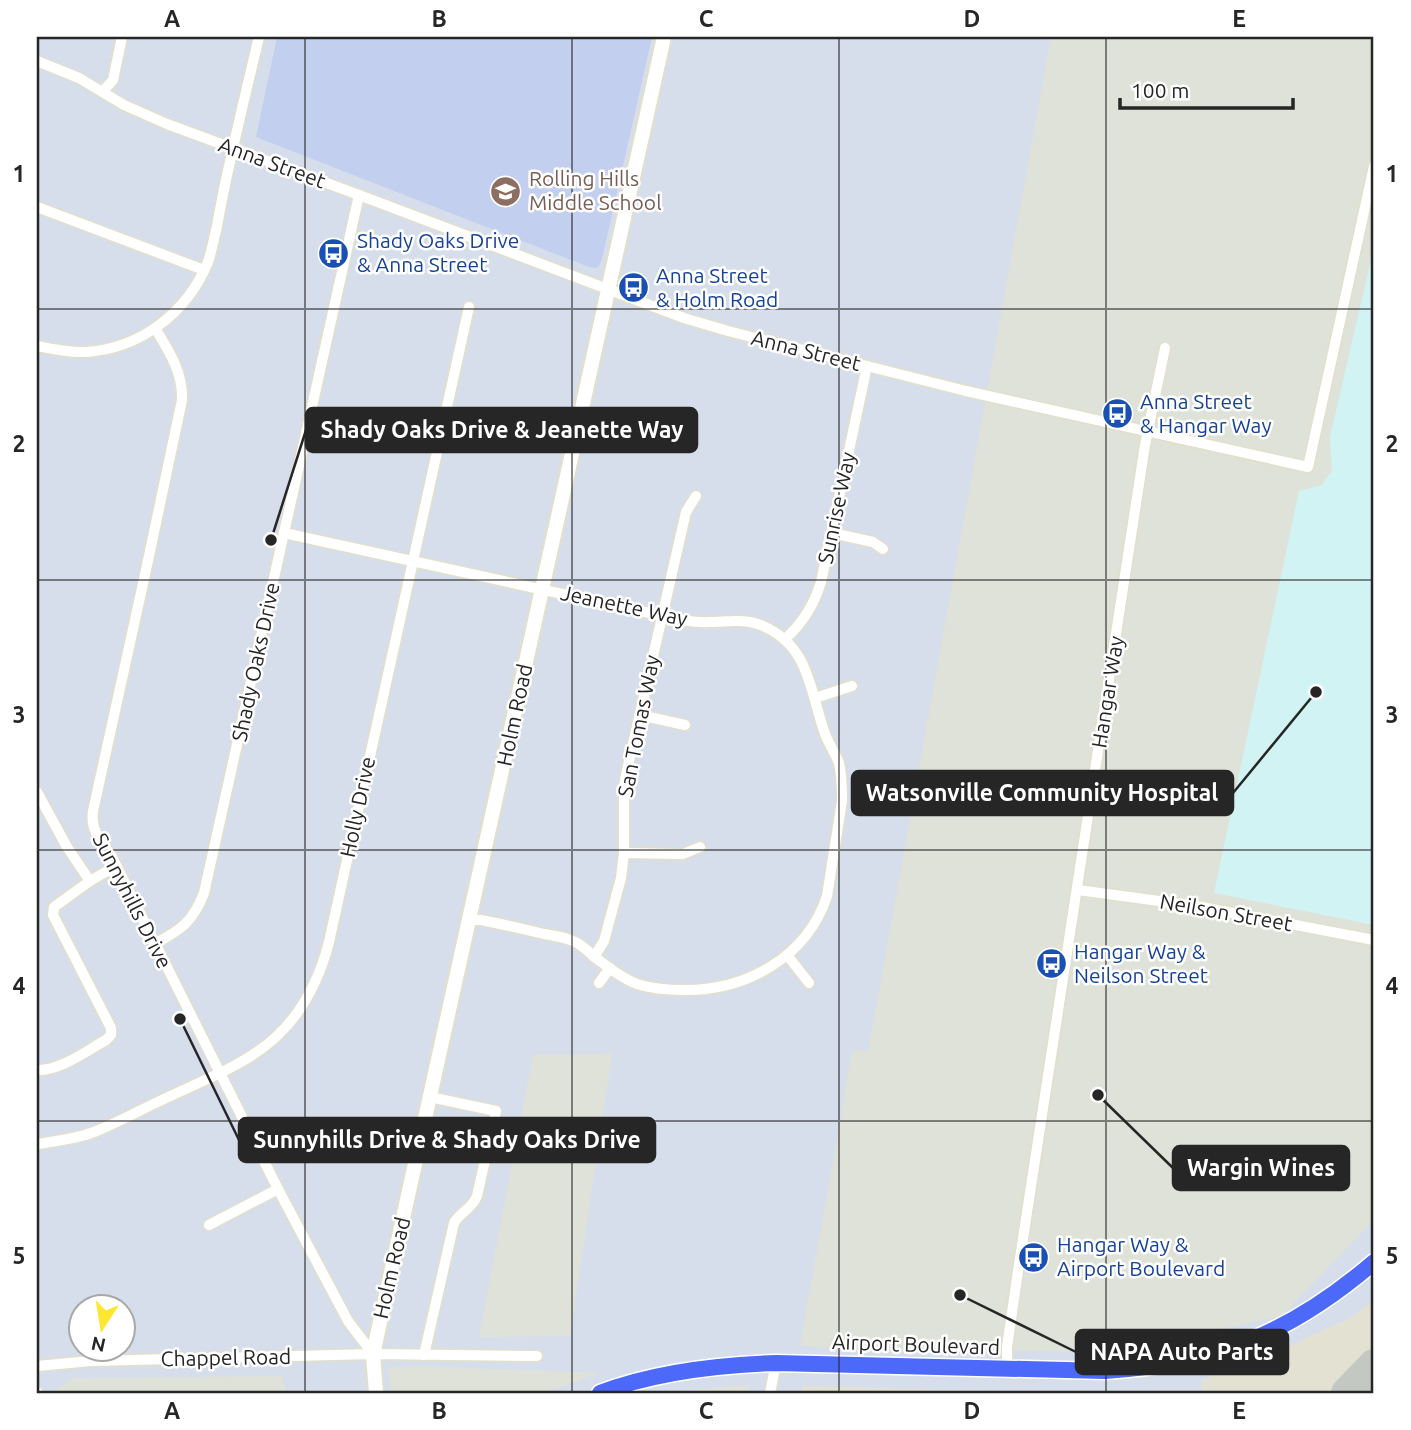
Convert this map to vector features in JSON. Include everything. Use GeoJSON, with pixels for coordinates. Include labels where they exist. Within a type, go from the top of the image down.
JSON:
{"type":"FeatureCollection","features":[{"type":"Feature","properties":{"kind":"main road","name":"Airport Boulevard"},"geometry":{"type":"LineString","coordinates":[[600,1393],[649,1379],[734,1364],[1116,1370],[1164,1365],[1208,1356],[1283,1326],[1319,1305],[1374,1262]]}},
{"type":"Feature","properties":{"kind":"street"},"geometry":{"type":"LineString","coordinates":[[103,91],[113,80],[122,37]]}},
{"type":"Feature","properties":{"kind":"street"},"geometry":{"type":"LineString","coordinates":[[37,346],[69,352],[95,351],[126,343],[155,328],[184,302],[204,270],[211,252],[259,37]]}},
{"type":"Feature","properties":{"kind":"street","name":"Holm Road"},"geometry":{"type":"LineString","coordinates":[[376,1393],[373,1354],[664,37]]}},
{"type":"Feature","properties":{"kind":"street","name":"Anna Street"},"geometry":{"type":"LineString","coordinates":[[37,61],[79,78],[151,117],[657,309],[705,324],[998,399],[1308,467],[1374,166]]}},
{"type":"Feature","properties":{"kind":"street","name":"Shady Oaks Drive"},"geometry":{"type":"LineString","coordinates":[[154,944],[186,925],[197,911],[204,893],[359,195]]}},
{"type":"Feature","properties":{"kind":"street"},"geometry":{"type":"LineString","coordinates":[[37,207],[204,270]]}},
{"type":"Feature","properties":{"kind":"street","name":"Holly Drive"},"geometry":{"type":"LineString","coordinates":[[37,1144],[94,1132],[257,1052],[278,1035],[303,1004],[316,982],[329,942],[469,307]]}},
{"type":"Feature","properties":{"kind":"street","name":"Sunnyhills Drive"},"geometry":{"type":"LineString","coordinates":[[155,328],[177,369],[182,389],[181,400],[92,817],[97,837],[111,855],[278,1189],[348,1321],[373,1354]]}},
{"type":"Feature","properties":{"kind":"street","name":"Hangar Way"},"geometry":{"type":"LineString","coordinates":[[1007,1369],[1008,1336],[1148,432],[1165,348]]}},
{"type":"Feature","properties":{"kind":"street","name":"Sunrise Way"},"geometry":{"type":"LineString","coordinates":[[785,639],[804,619],[821,582],[867,366]]}},
{"type":"Feature","properties":{"kind":"street","name":"San Tomas Way"},"geometry":{"type":"LineString","coordinates":[[594,957],[604,941],[621,878],[624,853],[624,786],[686,512],[696,496]]}},
{"type":"Feature","properties":{"kind":"street","name":"Jeanette Way"},"geometry":{"type":"LineString","coordinates":[[284,533],[662,616],[695,622],[753,622],[785,639],[801,660],[825,736],[839,765],[842,801],[827,896],[808,933],[787,956],[761,971],[723,986],[678,990],[649,987],[629,980],[573,941],[481,920],[470,920]]}},
{"type":"Feature","properties":{"kind":"street"},"geometry":{"type":"LineString","coordinates":[[832,533],[873,542],[883,550]]}},
{"type":"Feature","properties":{"kind":"street"},"geometry":{"type":"LineString","coordinates":[[815,698],[852,686]]}},
{"type":"Feature","properties":{"kind":"street"},"geometry":{"type":"LineString","coordinates":[[640,715],[685,725]]}},
{"type":"Feature","properties":{"kind":"street"},"geometry":{"type":"LineString","coordinates":[[37,792],[67,847],[90,881]]}},
{"type":"Feature","properties":{"kind":"street"},"geometry":{"type":"LineString","coordinates":[[624,853],[683,854],[700,847]]}},
{"type":"Feature","properties":{"kind":"street"},"geometry":{"type":"LineString","coordinates":[[37,1070],[61,1065],[111,1035],[111,1028],[53,915],[54,907],[116,866]]}},
{"type":"Feature","properties":{"kind":"street","name":"Neilson Street"},"geometry":{"type":"LineString","coordinates":[[1078,890],[1196,906],[1374,940]]}},
{"type":"Feature","properties":{"kind":"street"},"geometry":{"type":"LineString","coordinates":[[787,956],[809,983]]}},
{"type":"Feature","properties":{"kind":"street"},"geometry":{"type":"LineString","coordinates":[[598,983],[610,968]]}},
{"type":"Feature","properties":{"kind":"street"},"geometry":{"type":"LineString","coordinates":[[424,1356],[454,1223],[471,1207],[477,1196],[496,1111],[430,1097]]}},
{"type":"Feature","properties":{"kind":"street"},"geometry":{"type":"LineString","coordinates":[[209,1225],[278,1189]]}},
{"type":"Feature","properties":{"kind":"street","name":"Chappel Road"},"geometry":{"type":"LineString","coordinates":[[37,1366],[91,1361],[373,1354],[537,1356]]}},
{"type":"Feature","properties":{"kind":"street"},"geometry":{"type":"LineString","coordinates":[[770,1393],[776,1363]]}},
{"type":"Feature","properties":{"kind":"shaded area","name":"Rolling Hills Middle School"},"geometry":{"type":"Polygon","coordinates":[[[277,37],[652,37],[599,266],[589,267],[256,137],[277,37]]]}},
{"type":"Feature","properties":{"kind":"shaded area"},"geometry":{"type":"Polygon","coordinates":[[[1051,37],[1374,37],[1374,1220],[1281,1316],[1111,1352],[826,1348],[800,1345],[852,1050],[868,1052],[1051,37]]]}},
{"type":"Feature","properties":{"kind":"shaded area"},"geometry":{"type":"Polygon","coordinates":[[[1374,247],[1374,925],[1214,893],[1299,491],[1322,485],[1332,470],[1330,437],[1374,247]]]}},
{"type":"Feature","properties":{"kind":"shaded area"},"geometry":{"type":"Polygon","coordinates":[[[612,1054],[570,1336],[479,1337],[533,1055],[612,1054]]]}},
{"type":"Feature","properties":{"kind":"shaded area"},"geometry":{"type":"Polygon","coordinates":[[[1374,1299],[1374,1393],[1202,1393],[1201,1380],[1263,1360],[1353,1317],[1374,1299]]]}},
{"type":"Feature","properties":{"kind":"shaded area"},"geometry":{"type":"Polygon","coordinates":[[[414,1366],[599,1373],[542,1393],[391,1393],[388,1368],[414,1366]]]}},
{"type":"Feature","properties":{"kind":"shaded area"},"geometry":{"type":"Polygon","coordinates":[[[281,1376],[287,1393],[56,1393],[72,1378],[281,1376]]]}},
{"type":"Feature","properties":{"kind":"shaded area"},"geometry":{"type":"Polygon","coordinates":[[[749,1385],[750,1393],[663,1393],[749,1385]]]}},
{"type":"Feature","properties":{"kind":"shaded area"},"geometry":{"type":"Polygon","coordinates":[[[802,1386],[1067,1393],[802,1393],[802,1386]]]}},
{"type":"Feature","properties":{"kind":"taxiway"},"geometry":{"type":"LineString","coordinates":[[1347,1393],[1374,1365]]}},
{"type":"Feature","properties":{"kind":"place","name":"Rolling Hills Middle School"},"geometry":{"type":"Point","coordinates":[506,191]}},
{"type":"Feature","properties":{"kind":"place","name":"Shady Oaks Drive & Anna Street"},"geometry":{"type":"Point","coordinates":[334,253]}},
{"type":"Feature","properties":{"kind":"place","name":"Anna Street & Holm Road"},"geometry":{"type":"Point","coordinates":[633,288]}},
{"type":"Feature","properties":{"kind":"place","name":"Anna Street & Hangar Way"},"geometry":{"type":"Point","coordinates":[1117,414]}},
{"type":"Feature","properties":{"kind":"place","name":"Shady Oaks Drive & Jeanette Way"},"geometry":{"type":"Point","coordinates":[271,540]}},
{"type":"Feature","properties":{"kind":"place","name":"Watsonville Community Hospital"},"geometry":{"type":"Point","coordinates":[1316,692]}},
{"type":"Feature","properties":{"kind":"place","name":"Hangar Way & Neilson Street"},"geometry":{"type":"Point","coordinates":[1051,964]}},
{"type":"Feature","properties":{"kind":"place","name":"Sunnyhills Drive & Shady Oaks Drive"},"geometry":{"type":"Point","coordinates":[180,1019]}},
{"type":"Feature","properties":{"kind":"place","name":"Wargin Wines"},"geometry":{"type":"Point","coordinates":[1098,1095]}},
{"type":"Feature","properties":{"kind":"place","name":"Hangar Way & Airport Boulevard"},"geometry":{"type":"Point","coordinates":[1034,1257]}},
{"type":"Feature","properties":{"kind":"place","name":"NAPA Auto Parts"},"geometry":{"type":"Point","coordinates":[960,1295]}}]}
